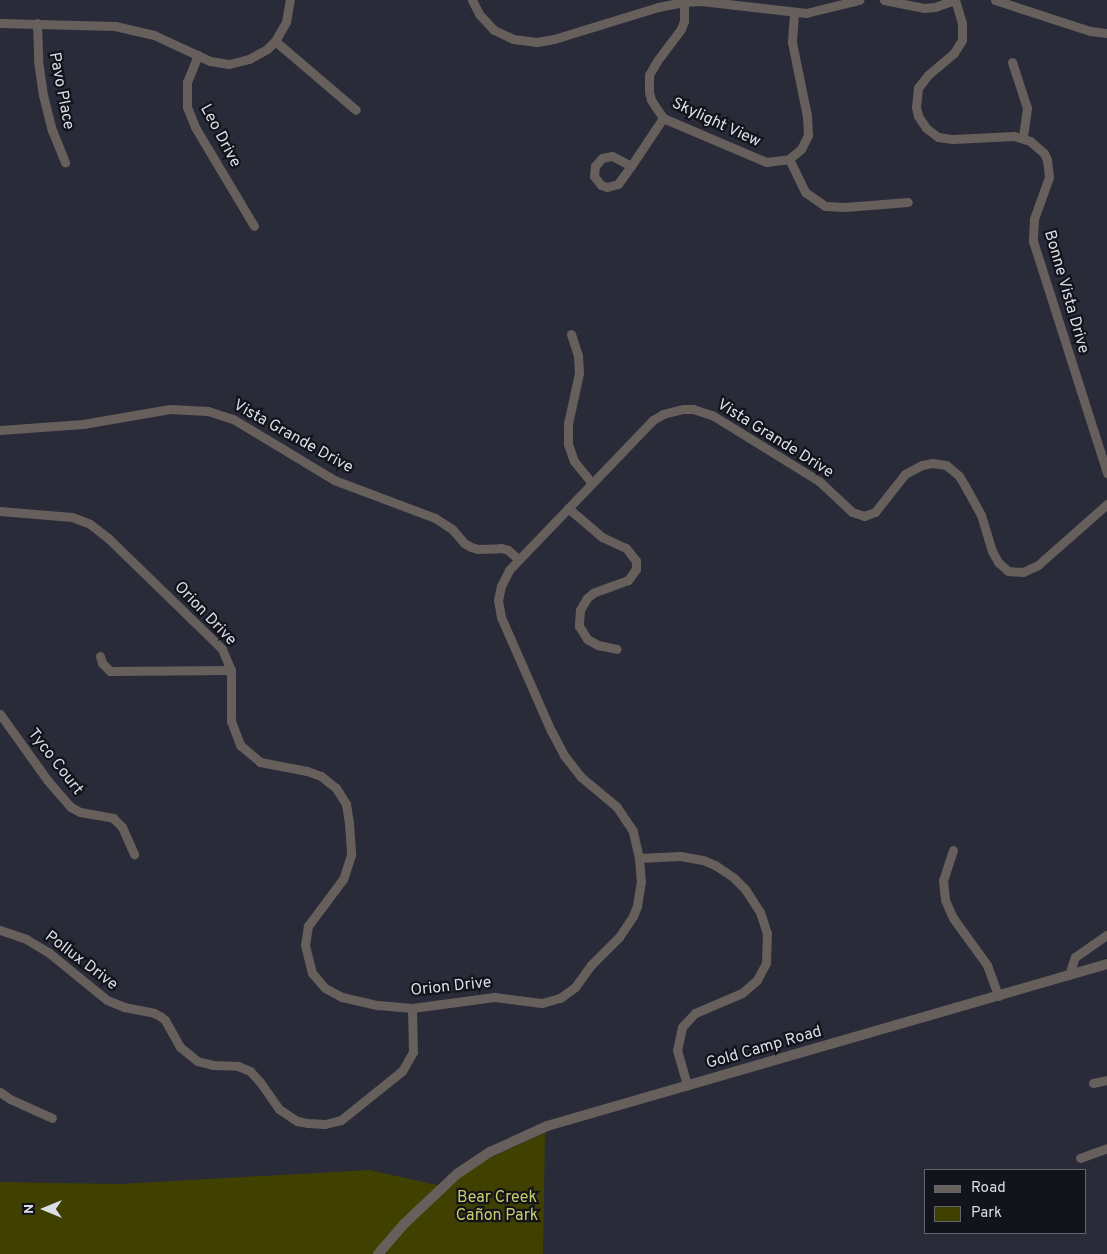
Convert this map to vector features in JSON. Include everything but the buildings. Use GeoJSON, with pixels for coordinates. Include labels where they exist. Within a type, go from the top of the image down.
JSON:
{"type":"FeatureCollection","features":[{"type":"Feature","properties":{"kind":"street"},"geometry":{"type":"LineString","coordinates":[[0,22],[97,24],[133,29],[171,41],[220,64],[239,62],[258,55],[274,41],[286,22],[290,0]]}},
{"type":"Feature","properties":{"kind":"street"},"geometry":{"type":"LineString","coordinates":[[472,0],[479,14],[494,30],[513,39],[537,42],[554,39],[658,7],[684,2],[750,3],[794,13],[813,12],[859,0]]}},
{"type":"Feature","properties":{"kind":"street"},"geometry":{"type":"LineString","coordinates":[[884,0],[924,8],[935,7],[955,0],[962,23],[962,40],[954,53],[928,75],[918,88],[916,107],[918,116],[931,133],[945,138],[1023,138],[1026,108],[1012,62]]}},
{"type":"Feature","properties":{"kind":"street"},"geometry":{"type":"LineString","coordinates":[[1001,1],[1090,31],[1107,33]]}},
{"type":"Feature","properties":{"kind":"street","name":"Skylight View"},"geometry":{"type":"LineString","coordinates":[[684,2],[684,21],[681,29],[657,61],[650,75],[649,92],[663,118],[757,160],[774,163],[789,159]]}},
{"type":"Feature","properties":{"kind":"street"},"geometry":{"type":"LineString","coordinates":[[794,13],[792,42],[809,126],[808,135],[802,149],[789,159],[805,192],[826,206],[845,207],[908,202]]}},
{"type":"Feature","properties":{"kind":"street","name":"Pavo Place"},"geometry":{"type":"LineString","coordinates":[[37,23],[38,60],[44,95],[52,130],[64,162]]}},
{"type":"Feature","properties":{"kind":"street"},"geometry":{"type":"LineString","coordinates":[[274,41],[356,110]]}},
{"type":"Feature","properties":{"kind":"street","name":"Leo Drive"},"geometry":{"type":"LineString","coordinates":[[198,55],[187,82],[187,107],[196,127],[254,226]]}},
{"type":"Feature","properties":{"kind":"street"},"geometry":{"type":"LineString","coordinates":[[631,166],[663,118]]}},
{"type":"Feature","properties":{"kind":"street","name":"Bonne Vista Drive"},"geometry":{"type":"LineString","coordinates":[[1023,138],[1038,146],[1047,160],[1048,177],[1034,219],[1033,241],[1107,473]]}},
{"type":"Feature","properties":{"kind":"street"},"geometry":{"type":"LineString","coordinates":[[571,334],[578,355],[579,373],[568,424],[568,444],[574,460],[592,483]]}},
{"type":"Feature","properties":{"kind":"street","name":"Vista Grande Drive"},"geometry":{"type":"LineString","coordinates":[[0,430],[83,424],[170,409],[208,411],[233,420],[334,480],[419,512],[445,524],[464,543],[471,547],[478,549],[502,548],[508,550],[518,559],[653,420],[673,411],[693,409],[712,415],[808,474],[826,486],[852,512],[859,515],[875,512],[896,482],[914,468],[932,463],[946,465],[959,476],[965,486],[980,515],[992,552],[998,562],[1008,571],[1023,572],[1038,565],[1107,504]]}},
{"type":"Feature","properties":{"kind":"street"},"geometry":{"type":"LineString","coordinates":[[568,508],[602,537],[626,548],[636,561],[636,569],[628,580],[590,595],[580,610],[579,626],[587,639],[598,645],[617,649]]}},
{"type":"Feature","properties":{"kind":"street","name":"Orion Drive"},"geometry":{"type":"LineString","coordinates":[[0,510],[72,518],[90,524],[215,642],[226,657],[231,670],[230,721],[240,745],[260,762],[307,771],[321,776],[336,788],[346,804],[351,856],[343,879],[308,926],[305,945],[308,966],[325,988],[342,997],[378,1005],[412,1008],[494,997],[542,1003],[568,994],[583,978],[591,965],[619,937],[633,916],[640,894],[639,858],[633,831],[623,814],[580,777],[564,755],[551,732],[502,617],[498,600],[501,586],[509,570],[518,559]]}},
{"type":"Feature","properties":{"kind":"street"},"geometry":{"type":"LineString","coordinates":[[100,656],[102,663],[110,671],[231,670]]}},
{"type":"Feature","properties":{"kind":"street","name":"Tyco Court"},"geometry":{"type":"LineString","coordinates":[[0,714],[44,784],[75,810],[113,818],[122,827],[134,854]]}},
{"type":"Feature","properties":{"kind":"street"},"geometry":{"type":"LineString","coordinates":[[953,850],[944,874],[945,900],[953,918],[987,965],[998,996]]}},
{"type":"Feature","properties":{"kind":"street"},"geometry":{"type":"LineString","coordinates":[[639,858],[680,856],[703,860],[715,865],[734,878],[744,888],[760,912],[768,933],[766,963],[757,980],[742,994],[695,1013],[682,1027],[677,1050],[687,1086]]}},
{"type":"Feature","properties":{"kind":"street","name":"Pollux Drive"},"geometry":{"type":"LineString","coordinates":[[0,930],[26,940],[48,952],[107,1000],[124,1008],[154,1013],[160,1016],[165,1020],[180,1048],[197,1061],[213,1065],[238,1066],[250,1071],[279,1109],[297,1121],[307,1124],[325,1124],[341,1120],[408,1065],[413,1052],[412,1008]]}},
{"type":"Feature","properties":{"kind":"street"},"geometry":{"type":"LineString","coordinates":[[1069,975],[1076,957],[1107,935]]}},
{"type":"Feature","properties":{"kind":"street","name":"Gold Camp Road"},"geometry":{"type":"LineString","coordinates":[[378,1254],[442,1187],[470,1164],[490,1152],[548,1126],[1107,964]]}},
{"type":"Feature","properties":{"kind":"street"},"geometry":{"type":"LineString","coordinates":[[1093,1083],[1107,1080]]}},
{"type":"Feature","properties":{"kind":"street"},"geometry":{"type":"LineString","coordinates":[[0,1092],[10,1099],[52,1118]]}},
{"type":"Feature","properties":{"kind":"street"},"geometry":{"type":"LineString","coordinates":[[1080,1158],[1107,1148]]}},
{"type":"Feature","properties":{"kind":"green space","name":"Bear Creek Cañon Park"},"geometry":{"type":"Polygon","coordinates":[[[545,1133],[543,1254],[0,1254],[0,1182],[119,1184],[369,1170],[437,1185],[443,1191],[454,1180],[485,1160],[545,1133]]]}}]}
